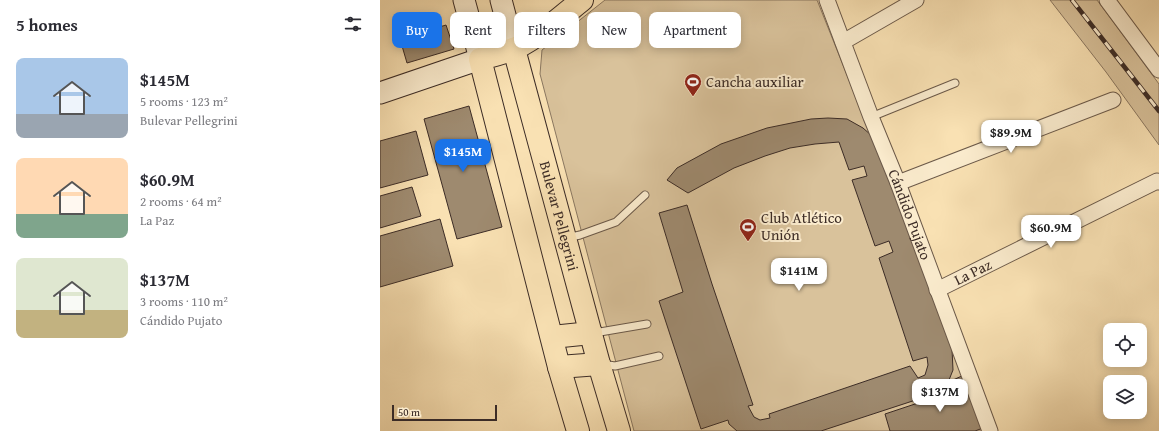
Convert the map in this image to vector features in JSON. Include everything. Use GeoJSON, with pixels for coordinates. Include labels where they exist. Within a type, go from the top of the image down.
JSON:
{"type":"FeatureCollection","features":[{"type":"Feature","properties":{"kind":"main road"},"geometry":{"type":"LineString","coordinates":[[567,12],[582,0]]}},
{"type":"Feature","properties":{"kind":"main road"},"geometry":{"type":"LineString","coordinates":[[514,48],[480,59],[578,431]]}},
{"type":"Feature","properties":{"kind":"main road","name":"Bulevar Pellegrini"},"geometry":{"type":"LineString","coordinates":[[514,48],[599,364],[620,431]]}},
{"type":"Feature","properties":{"kind":"main road"},"geometry":{"type":"LineString","coordinates":[[552,337],[591,333]]}},
{"type":"Feature","properties":{"kind":"main road"},"geometry":{"type":"LineString","coordinates":[[560,367],[599,364]]}},
{"type":"Feature","properties":{"kind":"street"},"geometry":{"type":"LineString","coordinates":[[380,92],[480,59],[464,0]]}},
{"type":"Feature","properties":{"kind":"street","name":"Bulevar Pellegrini"},"geometry":{"type":"LineString","coordinates":[[501,0],[514,48]]}},
{"type":"Feature","properties":{"kind":"street","name":"Cándido Pujato"},"geometry":{"type":"LineString","coordinates":[[827,0],[871,117],[898,183],[990,431]]}},
{"type":"Feature","properties":{"kind":"street"},"geometry":{"type":"LineString","coordinates":[[843,42],[916,0]]}},
{"type":"Feature","properties":{"kind":"street"},"geometry":{"type":"LineString","coordinates":[[1107,0],[1159,70]]}},
{"type":"Feature","properties":{"kind":"street"},"geometry":{"type":"LineString","coordinates":[[898,183],[1113,100]]}},
{"type":"Feature","properties":{"kind":"street","name":"La Paz"},"geometry":{"type":"LineString","coordinates":[[938,290],[1157,181],[1159,182]]}},
{"type":"Feature","properties":{"kind":"lane"},"geometry":{"type":"LineString","coordinates":[[871,117],[955,83]]}},
{"type":"Feature","properties":{"kind":"lane"},"geometry":{"type":"LineString","coordinates":[[565,238],[580,235],[616,222],[645,195]]}},
{"type":"Feature","properties":{"kind":"lane"},"geometry":{"type":"LineString","coordinates":[[591,333],[647,324]]}},
{"type":"Feature","properties":{"kind":"lane"},"geometry":{"type":"LineString","coordinates":[[599,364],[615,366],[659,356]]}},
{"type":"Feature","properties":{"kind":"shaded area","name":"Club Atlético Unión"},"geometry":{"type":"Polygon","coordinates":[[[605,0],[817,0],[871,135],[984,431],[634,431],[540,74],[542,50],[545,48],[579,48],[579,21],[587,14],[587,48],[641,48],[641,12],[590,12],[605,0]]]}},
{"type":"Feature","properties":{"kind":"shaded area"},"geometry":{"type":"Polygon","coordinates":[[[1050,0],[1097,0],[1159,84],[1159,145],[1106,72],[1050,0]]]}},
{"type":"Feature","properties":{"kind":"building"},"geometry":{"type":"Polygon","coordinates":[[[446,25],[450,37],[450,48],[454,49],[407,63],[403,48],[442,48],[442,26],[446,25]]]}},
{"type":"Feature","properties":{"kind":"building"},"geometry":{"type":"Polygon","coordinates":[[[469,106],[502,227],[457,239],[424,119],[469,106]]]}},
{"type":"Feature","properties":{"kind":"building"},"geometry":{"type":"Polygon","coordinates":[[[811,119],[847,119],[863,128],[871,135],[874,134],[952,349],[953,370],[949,380],[934,394],[821,431],[737,431],[729,424],[728,420],[701,429],[659,301],[683,292],[659,213],[687,205],[753,405],[748,406],[754,417],[760,420],[770,418],[769,414],[910,366],[918,378],[925,375],[928,365],[927,357],[913,361],[879,258],[893,252],[889,241],[875,246],[852,180],[867,176],[864,166],[849,170],[839,142],[790,148],[765,156],[734,168],[688,193],[667,180],[677,168],[721,144],[767,128],[811,119]]]}},
{"type":"Feature","properties":{"kind":"building"},"geometry":{"type":"Polygon","coordinates":[[[416,131],[428,175],[380,188],[380,141],[416,131]]]}},
{"type":"Feature","properties":{"kind":"building"},"geometry":{"type":"Polygon","coordinates":[[[412,187],[421,216],[380,228],[380,196],[412,187]]]}},
{"type":"Feature","properties":{"kind":"building"},"geometry":{"type":"Polygon","coordinates":[[[440,219],[453,266],[380,287],[380,236],[440,219]]]}},
{"type":"Feature","properties":{"kind":"building"},"geometry":{"type":"Polygon","coordinates":[[[964,375],[983,428],[975,431],[890,431],[885,414],[936,397],[950,389],[953,380],[964,375]]]}},
{"type":"Feature","properties":{"kind":"railway"},"geometry":{"type":"LineString","coordinates":[[1072,0],[1159,111]]}},
{"type":"Feature","properties":{"kind":"place","name":"Cancha auxiliar"},"geometry":{"type":"Point","coordinates":[693,97]}},
{"type":"Feature","properties":{"kind":"place","name":"Club Atlético Unión"},"geometry":{"type":"Point","coordinates":[748,242]}}]}
